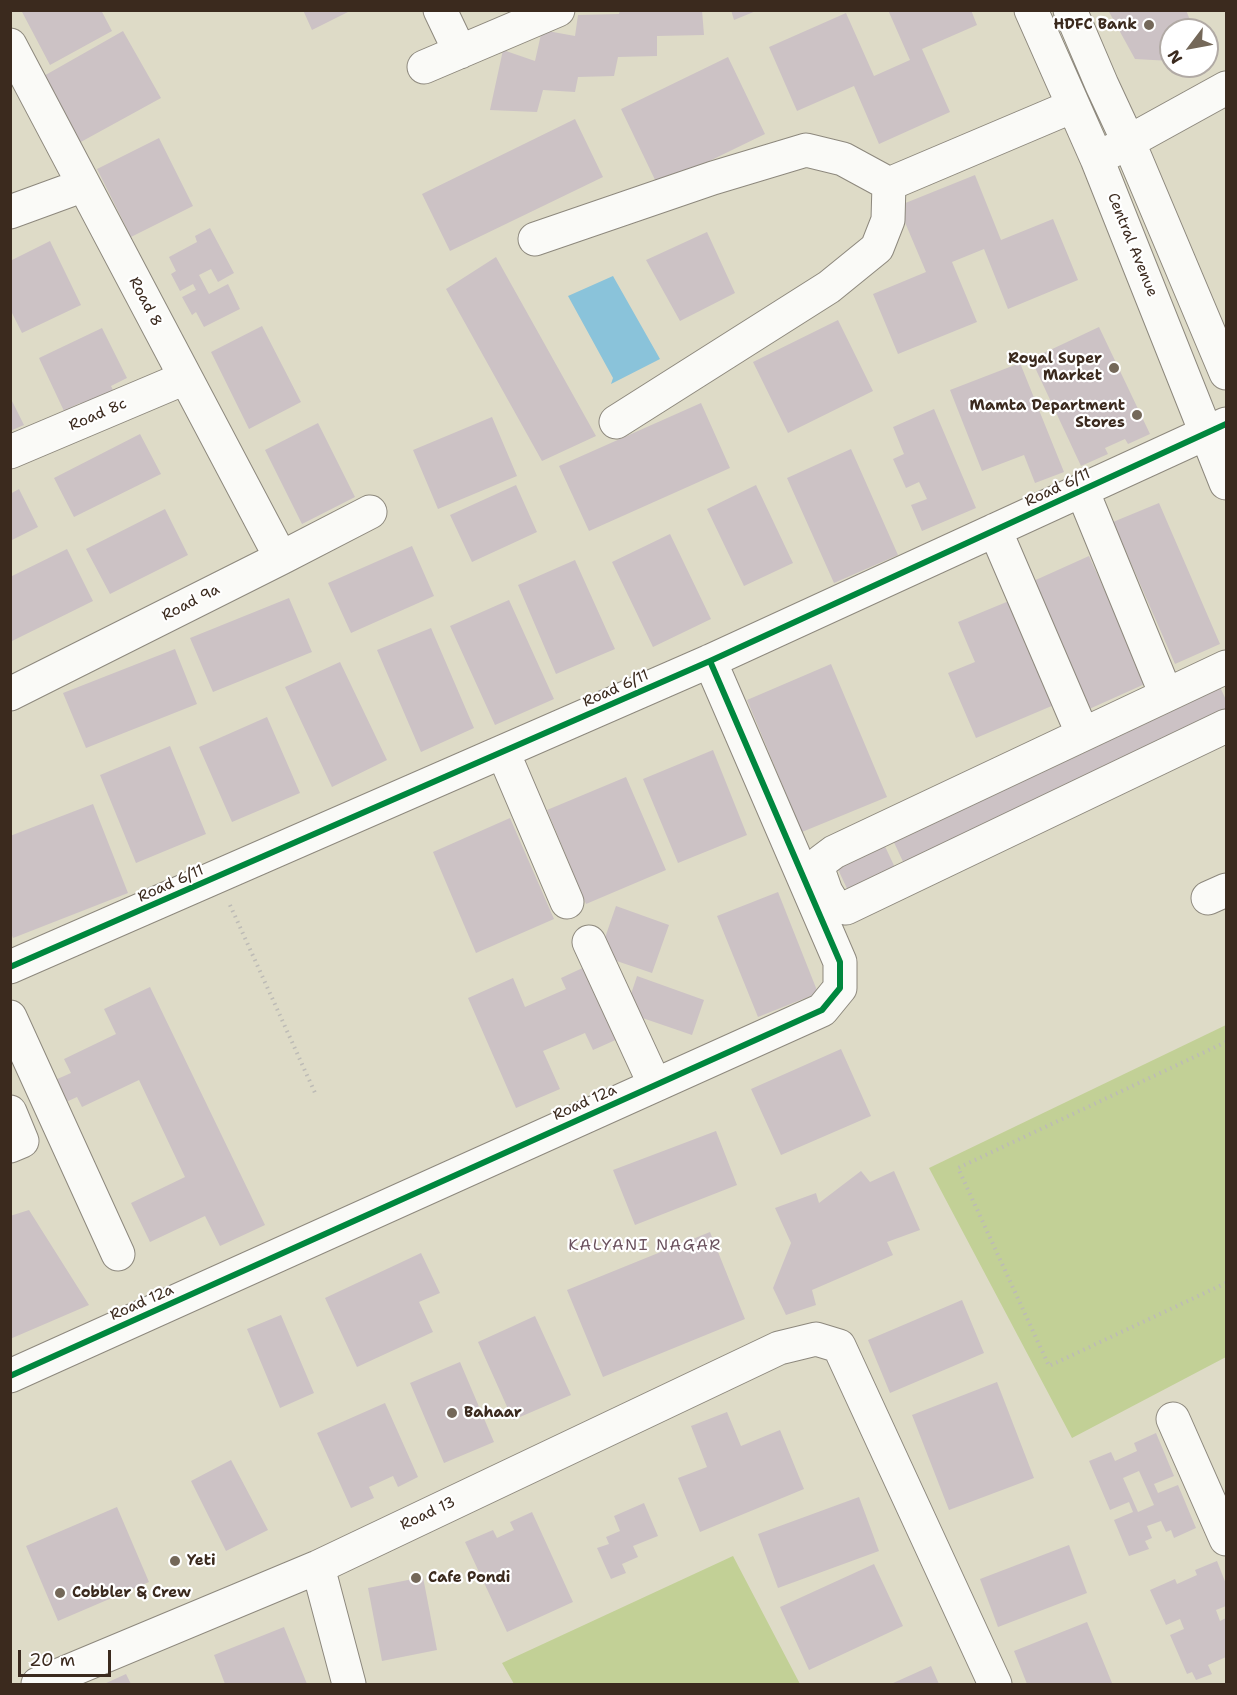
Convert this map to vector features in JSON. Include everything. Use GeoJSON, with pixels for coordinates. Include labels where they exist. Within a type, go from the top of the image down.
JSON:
{"type":"FeatureCollection","features":[{"type":"Feature","properties":{"kind":"street"},"geometry":{"type":"LineString","coordinates":[[440,10],[459,52]]}},
{"type":"Feature","properties":{"kind":"street"},"geometry":{"type":"LineString","coordinates":[[424,67],[558,10]]}},
{"type":"Feature","properties":{"kind":"street","name":"Central Avenue"},"geometry":{"type":"LineString","coordinates":[[1031,10],[1217,428],[1227,483]]}},
{"type":"Feature","properties":{"kind":"street"},"geometry":{"type":"LineString","coordinates":[[1070,10],[1227,373]]}},
{"type":"Feature","properties":{"kind":"street","name":"Road 8"},"geometry":{"type":"LineString","coordinates":[[10,45],[281,558]]}},
{"type":"Feature","properties":{"kind":"street"},"geometry":{"type":"LineString","coordinates":[[1097,159],[1227,88]]}},
{"type":"Feature","properties":{"kind":"street"},"geometry":{"type":"LineString","coordinates":[[889,184],[1073,106]]}},
{"type":"Feature","properties":{"kind":"street"},"geometry":{"type":"LineString","coordinates":[[535,239],[713,178],[806,150],[843,159],[889,184]]}},
{"type":"Feature","properties":{"kind":"street"},"geometry":{"type":"LineString","coordinates":[[616,422],[829,288],[877,248],[888,220],[889,184]]}},
{"type":"Feature","properties":{"kind":"street"},"geometry":{"type":"LineString","coordinates":[[10,212],[84,185]]}},
{"type":"Feature","properties":{"kind":"street","name":"Road 8c"},"geometry":{"type":"LineString","coordinates":[[10,452],[185,378]]}},
{"type":"Feature","properties":{"kind":"street","name":"Road 6/11"},"geometry":{"type":"LineString","coordinates":[[10,967],[710,661],[1217,428]]}},
{"type":"Feature","properties":{"kind":"street"},"geometry":{"type":"LineString","coordinates":[[1082,490],[1160,680]]}},
{"type":"Feature","properties":{"kind":"street","name":"Road 9a"},"geometry":{"type":"LineString","coordinates":[[10,694],[370,512]]}},
{"type":"Feature","properties":{"kind":"street"},"geometry":{"type":"LineString","coordinates":[[995,530],[1077,721]]}},
{"type":"Feature","properties":{"kind":"street","name":"Road 12a"},"geometry":{"type":"LineString","coordinates":[[10,1376],[822,1010],[840,988],[840,962],[710,661]]}},
{"type":"Feature","properties":{"kind":"street"},"geometry":{"type":"LineString","coordinates":[[1227,667],[834,852],[822,861],[819,872],[826,892],[834,905],[846,908],[1227,726]]}},
{"type":"Feature","properties":{"kind":"street"},"geometry":{"type":"LineString","coordinates":[[503,752],[567,902]]}},
{"type":"Feature","properties":{"kind":"street"},"geometry":{"type":"LineString","coordinates":[[589,942],[655,1085]]}},
{"type":"Feature","properties":{"kind":"street"},"geometry":{"type":"LineString","coordinates":[[10,1017],[118,1254]]}},
{"type":"Feature","properties":{"kind":"street"},"geometry":{"type":"LineString","coordinates":[[10,1112],[22,1141],[10,1146]]}},
{"type":"Feature","properties":{"kind":"street","name":"Road 13"},"geometry":{"type":"LineString","coordinates":[[38,1684],[318,1567],[779,1348],[816,1339],[839,1346],[995,1684]]}},
{"type":"Feature","properties":{"kind":"street"},"geometry":{"type":"LineString","coordinates":[[1173,1419],[1227,1539]]}},
{"type":"Feature","properties":{"kind":"street"},"geometry":{"type":"LineString","coordinates":[[318,1567],[349,1684]]}},
{"type":"Feature","properties":{"kind":"path"},"geometry":{"type":"LineString","coordinates":[[217,877],[316,1095]]}},
{"type":"Feature","properties":{"kind":"path"},"geometry":{"type":"LineString","coordinates":[[1227,1042],[958,1168],[1049,1365],[1227,1283]]}},
{"type":"Feature","properties":{"kind":"green space"},"geometry":{"type":"Polygon","coordinates":[[[1226,1025],[1226,1357],[1072,1438],[929,1168],[1226,1025]]]}},
{"type":"Feature","properties":{"kind":"green space"},"geometry":{"type":"Polygon","coordinates":[[[733,1556],[800,1684],[514,1684],[502,1663],[733,1556]]]}},
{"type":"Feature","properties":{"kind":"water"},"geometry":{"type":"Polygon","coordinates":[[[613,276],[660,359],[611,384],[613,378],[568,296],[613,276]]]}},
{"type":"Feature","properties":{"kind":"building"},"geometry":{"type":"Polygon","coordinates":[[[21,10],[101,10],[112,31],[50,65],[21,10]]]}},
{"type":"Feature","properties":{"kind":"building"},"geometry":{"type":"Polygon","coordinates":[[[303,10],[352,10],[312,30],[303,10]]]}},
{"type":"Feature","properties":{"kind":"building"},"geometry":{"type":"Polygon","coordinates":[[[620,10],[702,10],[704,35],[657,36],[657,56],[618,57],[614,76],[578,77],[575,92],[543,90],[537,112],[490,110],[503,50],[535,61],[542,30],[575,36],[578,15],[619,14],[620,10]]]}},
{"type":"Feature","properties":{"kind":"building"},"geometry":{"type":"Polygon","coordinates":[[[731,10],[756,10],[756,11],[734,20],[731,10]]]}},
{"type":"Feature","properties":{"kind":"building"},"geometry":{"type":"Polygon","coordinates":[[[888,10],[971,10],[977,25],[922,49],[950,112],[879,144],[854,86],[797,111],[769,47],[846,13],[874,76],[910,60],[888,10]]]}},
{"type":"Feature","properties":{"kind":"building"},"geometry":{"type":"Polygon","coordinates":[[[1108,10],[1186,10],[1189,18],[1159,18],[1159,60],[1135,59],[1108,10]]]}},
{"type":"Feature","properties":{"kind":"building"},"geometry":{"type":"Polygon","coordinates":[[[123,31],[161,98],[79,143],[42,77],[123,31]]]}},
{"type":"Feature","properties":{"kind":"building"},"geometry":{"type":"Polygon","coordinates":[[[728,57],[765,134],[658,186],[621,109],[728,57]]]}},
{"type":"Feature","properties":{"kind":"building"},"geometry":{"type":"Polygon","coordinates":[[[575,119],[603,177],[450,251],[422,194],[575,119]]]}},
{"type":"Feature","properties":{"kind":"building"},"geometry":{"type":"Polygon","coordinates":[[[159,138],[193,206],[131,237],[97,169],[159,138]]]}},
{"type":"Feature","properties":{"kind":"building"},"geometry":{"type":"Polygon","coordinates":[[[975,175],[1001,240],[1053,219],[1078,280],[1008,309],[984,249],[952,262],[977,322],[898,354],[873,294],[926,272],[898,206],[975,175]]]}},
{"type":"Feature","properties":{"kind":"building"},"geometry":{"type":"Polygon","coordinates":[[[210,228],[234,273],[218,282],[211,269],[199,275],[209,294],[228,284],[240,309],[204,327],[196,312],[192,315],[182,297],[196,290],[193,284],[180,291],[171,274],[176,271],[169,257],[197,242],[195,236],[210,228]]]}},
{"type":"Feature","properties":{"kind":"building"},"geometry":{"type":"Polygon","coordinates":[[[707,232],[735,293],[680,321],[646,260],[707,232]]]}},
{"type":"Feature","properties":{"kind":"building"},"geometry":{"type":"Polygon","coordinates":[[[50,241],[81,305],[22,333],[10,309],[12,260],[50,241]]]}},
{"type":"Feature","properties":{"kind":"building"},"geometry":{"type":"Polygon","coordinates":[[[496,257],[596,436],[542,461],[446,289],[496,257]]]}},
{"type":"Feature","properties":{"kind":"building"},"geometry":{"type":"Polygon","coordinates":[[[838,320],[873,391],[788,433],[753,362],[838,320]]]}},
{"type":"Feature","properties":{"kind":"building"},"geometry":{"type":"Polygon","coordinates":[[[262,326],[301,402],[249,429],[211,352],[262,326]]]}},
{"type":"Feature","properties":{"kind":"building"},"geometry":{"type":"Polygon","coordinates":[[[1099,327],[1150,434],[1128,444],[1125,439],[1105,448],[1108,454],[1081,466],[1031,359],[1099,327]]]}},
{"type":"Feature","properties":{"kind":"building"},"geometry":{"type":"Polygon","coordinates":[[[102,328],[127,378],[111,386],[115,394],[83,409],[80,403],[64,411],[39,358],[102,328]]]}},
{"type":"Feature","properties":{"kind":"building"},"geometry":{"type":"Polygon","coordinates":[[[1020,363],[1064,472],[1035,483],[1024,455],[982,471],[950,390],[1020,363]]]}},
{"type":"Feature","properties":{"kind":"building"},"geometry":{"type":"Polygon","coordinates":[[[10,397],[24,425],[10,431],[10,397]]]}},
{"type":"Feature","properties":{"kind":"building"},"geometry":{"type":"Polygon","coordinates":[[[701,403],[730,468],[589,531],[559,466],[701,403]]]}},
{"type":"Feature","properties":{"kind":"building"},"geometry":{"type":"Polygon","coordinates":[[[934,409],[976,508],[922,531],[911,505],[927,499],[919,482],[906,488],[893,459],[904,454],[893,427],[934,409]]]}},
{"type":"Feature","properties":{"kind":"building"},"geometry":{"type":"Polygon","coordinates":[[[492,417],[517,476],[438,509],[413,450],[492,417]]]}},
{"type":"Feature","properties":{"kind":"building"},"geometry":{"type":"Polygon","coordinates":[[[318,423],[355,497],[302,524],[265,450],[318,423]]]}},
{"type":"Feature","properties":{"kind":"building"},"geometry":{"type":"Polygon","coordinates":[[[140,434],[161,474],[74,517],[54,478],[140,434]]]}},
{"type":"Feature","properties":{"kind":"building"},"geometry":{"type":"Polygon","coordinates":[[[851,449],[898,555],[834,583],[787,478],[851,449]]]}},
{"type":"Feature","properties":{"kind":"building"},"geometry":{"type":"Polygon","coordinates":[[[516,485],[537,532],[472,562],[450,515],[516,485]]]}},
{"type":"Feature","properties":{"kind":"building"},"geometry":{"type":"Polygon","coordinates":[[[756,485],[793,563],[744,586],[707,509],[756,485]]]}},
{"type":"Feature","properties":{"kind":"building"},"geometry":{"type":"Polygon","coordinates":[[[19,489],[38,527],[10,541],[10,494],[19,489]]]}},
{"type":"Feature","properties":{"kind":"building"},"geometry":{"type":"Polygon","coordinates":[[[1159,503],[1220,644],[1175,664],[1113,522],[1159,503]]]}},
{"type":"Feature","properties":{"kind":"building"},"geometry":{"type":"Polygon","coordinates":[[[165,509],[188,555],[110,594],[86,549],[165,509]]]}},
{"type":"Feature","properties":{"kind":"building"},"geometry":{"type":"Polygon","coordinates":[[[670,534],[711,619],[653,647],[612,562],[670,534]]]}},
{"type":"Feature","properties":{"kind":"building"},"geometry":{"type":"Polygon","coordinates":[[[412,546],[434,596],[351,633],[328,583],[412,546]]]}},
{"type":"Feature","properties":{"kind":"building"},"geometry":{"type":"Polygon","coordinates":[[[67,549],[93,601],[10,642],[10,577],[67,549]]]}},
{"type":"Feature","properties":{"kind":"building"},"geometry":{"type":"Polygon","coordinates":[[[1089,556],[1147,683],[1087,710],[1029,583],[1089,556]]]}},
{"type":"Feature","properties":{"kind":"building"},"geometry":{"type":"Polygon","coordinates":[[[575,560],[615,649],[556,674],[518,585],[575,560]]]}},
{"type":"Feature","properties":{"kind":"building"},"geometry":{"type":"Polygon","coordinates":[[[289,598],[312,652],[213,692],[190,638],[289,598]]]}},
{"type":"Feature","properties":{"kind":"building"},"geometry":{"type":"Polygon","coordinates":[[[509,600],[554,699],[495,725],[450,626],[509,600]]]}},
{"type":"Feature","properties":{"kind":"building"},"geometry":{"type":"Polygon","coordinates":[[[1009,601],[1054,705],[976,738],[948,673],[975,662],[958,622],[1009,601]]]}},
{"type":"Feature","properties":{"kind":"building"},"geometry":{"type":"Polygon","coordinates":[[[431,628],[474,728],[421,752],[377,650],[431,628]]]}},
{"type":"Feature","properties":{"kind":"building"},"geometry":{"type":"Polygon","coordinates":[[[175,649],[197,704],[86,748],[63,693],[175,649]]]}},
{"type":"Feature","properties":{"kind":"building"},"geometry":{"type":"Polygon","coordinates":[[[340,662],[387,760],[332,787],[285,687],[340,662]]]}},
{"type":"Feature","properties":{"kind":"building"},"geometry":{"type":"Polygon","coordinates":[[[831,664],[887,797],[802,832],[747,700],[831,664]]]}},
{"type":"Feature","properties":{"kind":"building"},"geometry":{"type":"Polygon","coordinates":[[[1216,678],[1226,700],[1226,718],[907,870],[890,834],[1216,678]]]}},
{"type":"Feature","properties":{"kind":"building"},"geometry":{"type":"Polygon","coordinates":[[[267,717],[300,793],[232,822],[199,747],[267,717]]]}},
{"type":"Feature","properties":{"kind":"building"},"geometry":{"type":"Polygon","coordinates":[[[170,746],[206,834],[136,863],[100,775],[170,746]]]}},
{"type":"Feature","properties":{"kind":"building"},"geometry":{"type":"Polygon","coordinates":[[[713,750],[747,835],[678,863],[643,779],[713,750]]]}},
{"type":"Feature","properties":{"kind":"building"},"geometry":{"type":"Polygon","coordinates":[[[626,777],[666,870],[586,904],[547,810],[626,777]]]}},
{"type":"Feature","properties":{"kind":"building"},"geometry":{"type":"Polygon","coordinates":[[[93,804],[128,893],[13,938],[10,931],[10,836],[93,804]]]}},
{"type":"Feature","properties":{"kind":"building"},"geometry":{"type":"Polygon","coordinates":[[[510,818],[554,919],[476,953],[433,852],[510,818]]]}},
{"type":"Feature","properties":{"kind":"building"},"geometry":{"type":"Polygon","coordinates":[[[882,840],[898,874],[851,897],[835,863],[882,840]]]}},
{"type":"Feature","properties":{"kind":"building"},"geometry":{"type":"Polygon","coordinates":[[[778,892],[818,993],[758,1017],[717,916],[778,892]]]}},
{"type":"Feature","properties":{"kind":"building"},"geometry":{"type":"Polygon","coordinates":[[[616,906],[669,925],[652,973],[599,955],[616,906]]]}},
{"type":"Feature","properties":{"kind":"building"},"geometry":{"type":"Polygon","coordinates":[[[589,965],[620,1038],[593,1050],[585,1033],[543,1051],[560,1089],[516,1108],[468,998],[513,978],[525,1007],[566,989],[561,978],[589,965]]]}},
{"type":"Feature","properties":{"kind":"building"},"geometry":{"type":"Polygon","coordinates":[[[637,976],[704,1000],[692,1035],[625,1012],[637,976]]]}},
{"type":"Feature","properties":{"kind":"building"},"geometry":{"type":"Polygon","coordinates":[[[150,987],[265,1225],[220,1246],[205,1216],[150,1242],[131,1203],[185,1177],[139,1080],[82,1107],[77,1097],[66,1102],[55,1080],[71,1073],[64,1059],[116,1034],[104,1009],[150,987]]]}},
{"type":"Feature","properties":{"kind":"building"},"geometry":{"type":"Polygon","coordinates":[[[841,1049],[871,1116],[781,1155],[751,1089],[841,1049]]]}},
{"type":"Feature","properties":{"kind":"building"},"geometry":{"type":"Polygon","coordinates":[[[716,1131],[737,1185],[635,1225],[613,1170],[716,1131]]]}},
{"type":"Feature","properties":{"kind":"building"},"geometry":{"type":"Polygon","coordinates":[[[861,1171],[870,1182],[894,1171],[920,1230],[887,1242],[893,1255],[812,1290],[816,1305],[786,1315],[773,1288],[791,1243],[775,1208],[816,1193],[819,1203],[861,1171]]]}},
{"type":"Feature","properties":{"kind":"building"},"geometry":{"type":"Polygon","coordinates":[[[29,1210],[89,1305],[10,1339],[10,1216],[29,1210]]]}},
{"type":"Feature","properties":{"kind":"building"},"geometry":{"type":"Polygon","coordinates":[[[710,1232],[745,1319],[603,1377],[567,1290],[710,1232]]]}},
{"type":"Feature","properties":{"kind":"building"},"geometry":{"type":"Polygon","coordinates":[[[421,1253],[440,1293],[419,1302],[433,1332],[357,1367],[325,1298],[421,1253]]]}},
{"type":"Feature","properties":{"kind":"building"},"geometry":{"type":"Polygon","coordinates":[[[962,1300],[984,1353],[890,1393],[868,1340],[962,1300]]]}},
{"type":"Feature","properties":{"kind":"building"},"geometry":{"type":"Polygon","coordinates":[[[281,1315],[314,1393],[280,1408],[247,1329],[281,1315]]]}},
{"type":"Feature","properties":{"kind":"building"},"geometry":{"type":"Polygon","coordinates":[[[535,1316],[571,1395],[513,1420],[478,1342],[535,1316]]]}},
{"type":"Feature","properties":{"kind":"building","name":"Bahaar"},"geometry":{"type":"Polygon","coordinates":[[[460,1362],[494,1442],[444,1463],[410,1383],[460,1362]]]}},
{"type":"Feature","properties":{"kind":"building"},"geometry":{"type":"Polygon","coordinates":[[[997,1382],[1034,1478],[949,1510],[912,1415],[997,1382]]]}},
{"type":"Feature","properties":{"kind":"building"},"geometry":{"type":"Polygon","coordinates":[[[385,1403],[418,1477],[398,1487],[393,1476],[369,1487],[374,1498],[351,1508],[317,1433],[385,1403]]]}},
{"type":"Feature","properties":{"kind":"building"},"geometry":{"type":"Polygon","coordinates":[[[727,1412],[741,1446],[780,1430],[804,1489],[700,1532],[678,1478],[707,1467],[691,1426],[727,1412]]]}},
{"type":"Feature","properties":{"kind":"building"},"geometry":{"type":"Polygon","coordinates":[[[1156,1433],[1174,1476],[1154,1484],[1158,1493],[1178,1485],[1196,1528],[1174,1538],[1171,1530],[1166,1532],[1161,1521],[1147,1526],[1152,1538],[1145,1541],[1149,1549],[1129,1556],[1114,1520],[1133,1512],[1129,1502],[1110,1510],[1089,1461],[1111,1452],[1115,1461],[1137,1451],[1134,1443],[1156,1433]],[[1139,1471],[1123,1478],[1138,1512],[1154,1505],[1139,1471]]]}},
{"type":"Feature","properties":{"kind":"building"},"geometry":{"type":"Polygon","coordinates":[[[231,1460],[268,1530],[226,1551],[191,1481],[231,1460]]]}},
{"type":"Feature","properties":{"kind":"building"},"geometry":{"type":"Polygon","coordinates":[[[859,1497],[879,1551],[778,1588],[758,1534],[859,1497]]]}},
{"type":"Feature","properties":{"kind":"building"},"geometry":{"type":"Polygon","coordinates":[[[644,1503],[658,1536],[633,1546],[638,1557],[622,1564],[626,1573],[611,1579],[597,1548],[609,1544],[606,1537],[620,1531],[614,1516],[644,1503]]]}},
{"type":"Feature","properties":{"kind":"building"},"geometry":{"type":"Polygon","coordinates":[[[117,1507],[149,1582],[58,1621],[26,1546],[117,1507]]]}},
{"type":"Feature","properties":{"kind":"building"},"geometry":{"type":"Polygon","coordinates":[[[532,1512],[573,1602],[507,1632],[465,1542],[493,1530],[497,1538],[514,1530],[510,1522],[532,1512]]]}},
{"type":"Feature","properties":{"kind":"building"},"geometry":{"type":"Polygon","coordinates":[[[1069,1545],[1087,1593],[998,1627],[980,1579],[1069,1545]]]}},
{"type":"Feature","properties":{"kind":"building"},"geometry":{"type":"Polygon","coordinates":[[[1217,1561],[1226,1584],[1226,1606],[1216,1610],[1220,1621],[1226,1618],[1226,1657],[1208,1665],[1212,1674],[1196,1680],[1192,1672],[1187,1674],[1170,1635],[1184,1629],[1180,1619],[1166,1625],[1150,1590],[1175,1579],[1177,1584],[1197,1575],[1195,1570],[1217,1561]]]}},
{"type":"Feature","properties":{"kind":"building"},"geometry":{"type":"Polygon","coordinates":[[[874,1564],[903,1626],[809,1670],[780,1607],[874,1564]]]}},
{"type":"Feature","properties":{"kind":"building"},"geometry":{"type":"Polygon","coordinates":[[[423,1577],[437,1650],[382,1661],[368,1588],[423,1577]]]}},
{"type":"Feature","properties":{"kind":"building"},"geometry":{"type":"Polygon","coordinates":[[[1087,1622],[1112,1683],[1027,1684],[1014,1651],[1087,1622]]]}},
{"type":"Feature","properties":{"kind":"building"},"geometry":{"type":"Polygon","coordinates":[[[284,1627],[307,1684],[225,1684],[214,1655],[284,1627]]]}},
{"type":"Feature","properties":{"kind":"building"},"geometry":{"type":"Polygon","coordinates":[[[931,1666],[939,1684],[891,1684],[931,1666]]]}},
{"type":"Feature","properties":{"kind":"building"},"geometry":{"type":"Polygon","coordinates":[[[126,1674],[131,1684],[104,1684],[126,1674]]]}},
{"type":"Feature","properties":{"kind":"cycle path"},"geometry":{"type":"LineString","coordinates":[[10,967],[710,661],[1226,424]]}},
{"type":"Feature","properties":{"kind":"cycle path"},"geometry":{"type":"LineString","coordinates":[[10,1376],[822,1010],[840,988],[840,962],[710,661]]}},
{"type":"Feature","properties":{"kind":"place","name":"HDFC Bank"},"geometry":{"type":"Point","coordinates":[1149,25]}},
{"type":"Feature","properties":{"kind":"place","name":"Royal Super Market"},"geometry":{"type":"Point","coordinates":[1114,368]}},
{"type":"Feature","properties":{"kind":"place","name":"Mamta Department Stores"},"geometry":{"type":"Point","coordinates":[1137,415]}},
{"type":"Feature","properties":{"kind":"place","name":"Bahaar"},"geometry":{"type":"Point","coordinates":[452,1413]}},
{"type":"Feature","properties":{"kind":"place","name":"Yeti"},"geometry":{"type":"Point","coordinates":[175,1561]}},
{"type":"Feature","properties":{"kind":"place","name":"Cafe Pondi"},"geometry":{"type":"Point","coordinates":[416,1578]}},
{"type":"Feature","properties":{"kind":"place","name":"Cobbler & Crew"},"geometry":{"type":"Point","coordinates":[60,1593]}},
{"type":"Feature","properties":{"kind":"district","name":"KALYANI NAGAR"},"geometry":{"type":"Point","coordinates":[645,1246]}}]}
